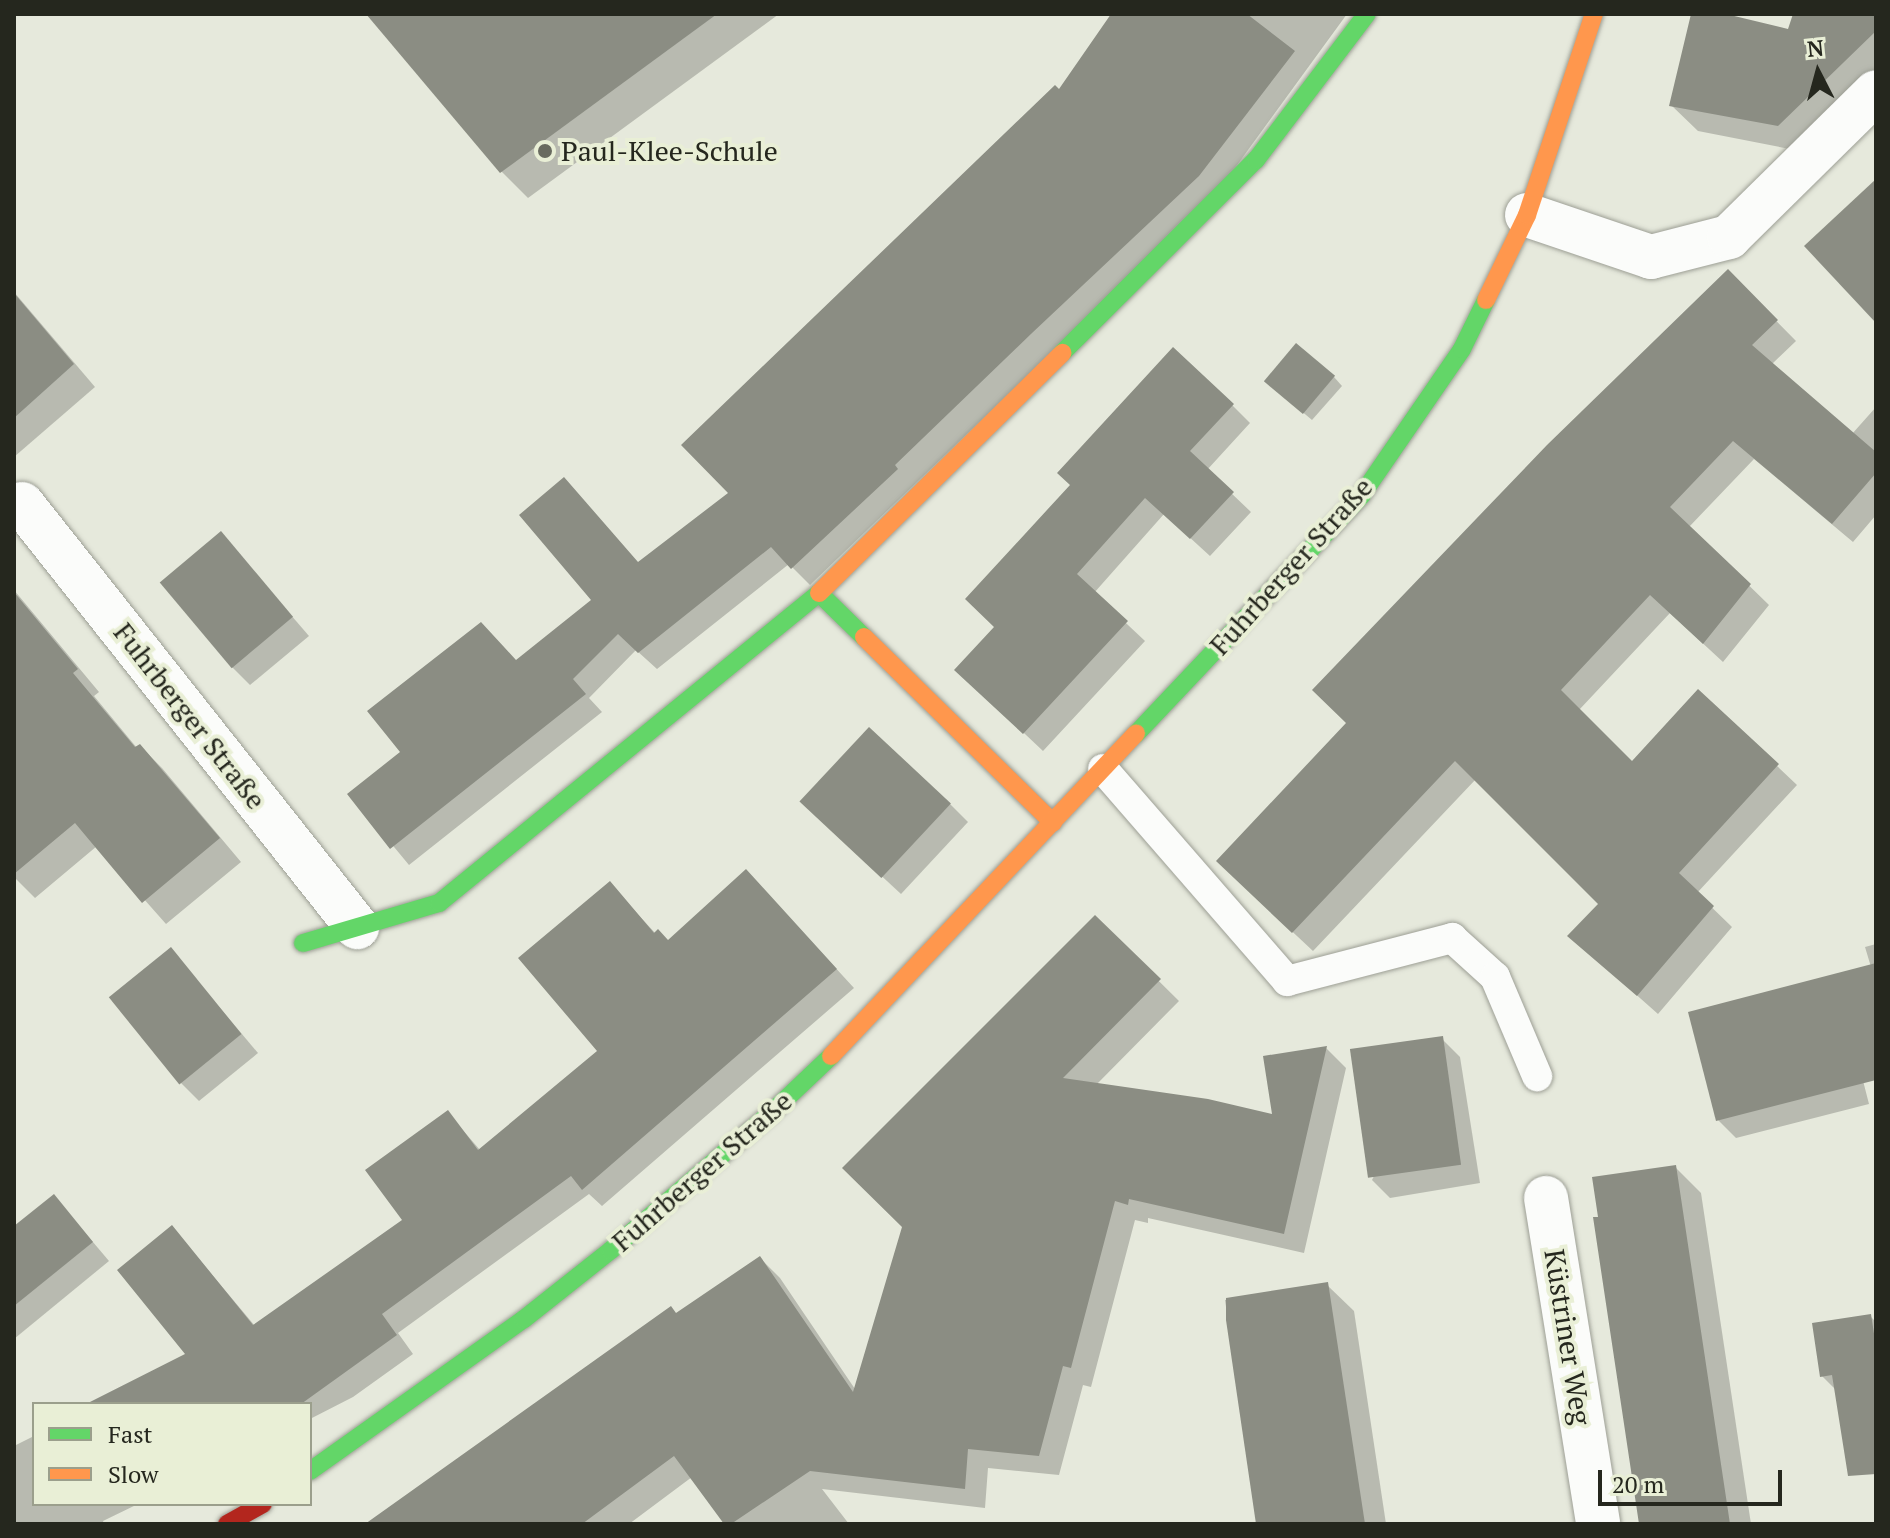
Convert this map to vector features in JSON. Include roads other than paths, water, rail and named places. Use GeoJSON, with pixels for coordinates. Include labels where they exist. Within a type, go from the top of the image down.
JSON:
{"type":"FeatureCollection","features":[{"type":"Feature","properties":{"kind":"main road"},"geometry":{"type":"LineString","coordinates":[[303,943],[439,903],[819,593],[1256,160],[1367,14]]}},
{"type":"Feature","properties":{"kind":"main road","name":"Fuhrberger Straße"},"geometry":{"type":"LineString","coordinates":[[312,1470],[524,1319],[704,1172],[843,1045],[1361,496],[1462,349],[1527,215],[1576,76],[1594,14]]}},
{"type":"Feature","properties":{"kind":"main road"},"geometry":{"type":"LineString","coordinates":[[819,593],[1053,823]]}},
{"type":"Feature","properties":{"kind":"main road"},"geometry":{"type":"LineString","coordinates":[[227,1524],[259,1506]]}},
{"type":"Feature","properties":{"kind":"street"},"geometry":{"type":"LineString","coordinates":[[1527,215],[1651,257],[1729,237],[1876,92]]}},
{"type":"Feature","properties":{"kind":"street","name":"Fuhrberger Straße"},"geometry":{"type":"LineString","coordinates":[[22,504],[357,927]]}},
{"type":"Feature","properties":{"kind":"street","name":"Küstriner Weg"},"geometry":{"type":"LineString","coordinates":[[1546,1198],[1598,1524]]}},
{"type":"Feature","properties":{"kind":"lane"},"geometry":{"type":"LineString","coordinates":[[1103,769],[1287,981],[1452,938],[1495,977],[1537,1076]]}},
{"type":"Feature","properties":{"kind":"place","name":"Paul-Klee-Schule"},"geometry":{"type":"Point","coordinates":[545,151]}}]}
